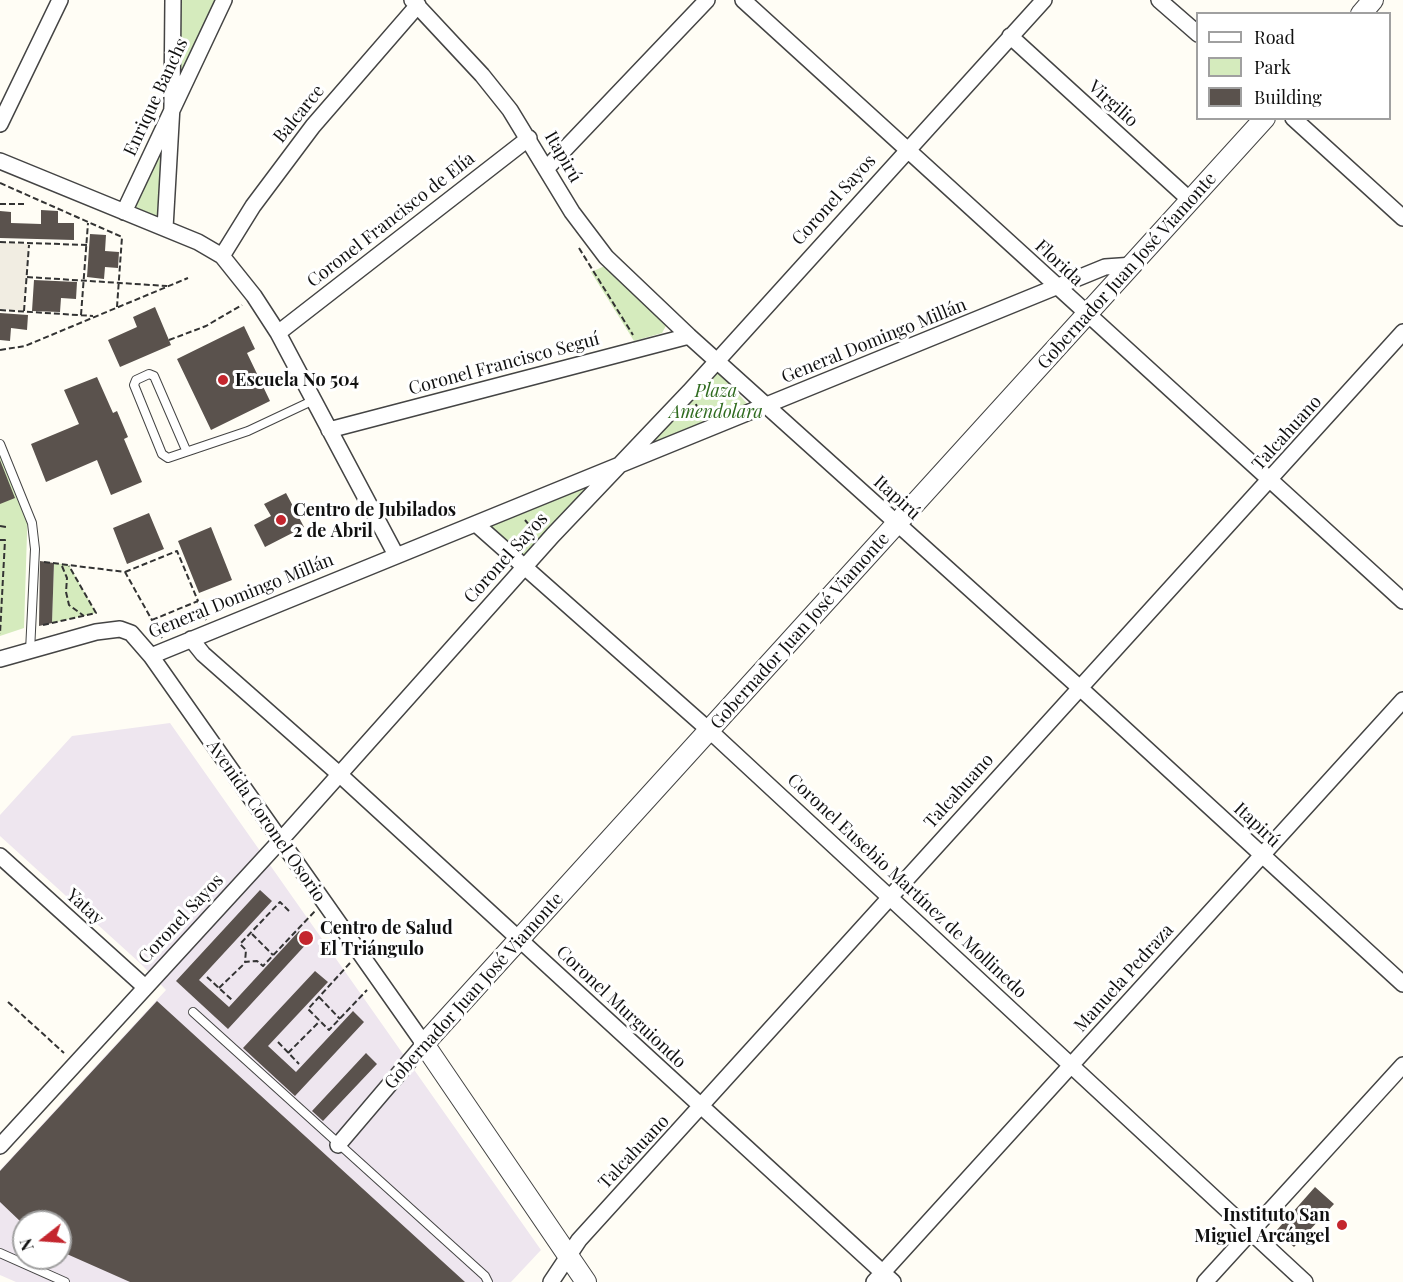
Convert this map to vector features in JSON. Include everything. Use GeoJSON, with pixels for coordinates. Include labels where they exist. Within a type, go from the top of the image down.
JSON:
{"type":"FeatureCollection","features":[{"type":"Feature","properties":{"kind":"street"},"geometry":{"type":"LineString","coordinates":[[0,124],[60,0]]}},
{"type":"Feature","properties":{"kind":"street"},"geometry":{"type":"LineString","coordinates":[[165,228],[172,106],[173,0]]}},
{"type":"Feature","properties":{"kind":"street","name":"Enrique Banchs"},"geometry":{"type":"LineString","coordinates":[[124,212],[172,106],[224,0]]}},
{"type":"Feature","properties":{"kind":"street"},"geometry":{"type":"LineString","coordinates":[[546,169],[707,0]]}},
{"type":"Feature","properties":{"kind":"street","name":"Florida"},"geometry":{"type":"LineString","coordinates":[[743,0],[1057,288],[1403,600]]}},
{"type":"Feature","properties":{"kind":"street","name":"Coronel Sayos"},"geometry":{"type":"LineString","coordinates":[[0,1146],[280,841],[553,535],[689,392],[716,359],[1044,0]]}},
{"type":"Feature","properties":{"kind":"street"},"geometry":{"type":"LineString","coordinates":[[1159,0],[1196,33]]}},
{"type":"Feature","properties":{"kind":"street"},"geometry":{"type":"LineString","coordinates":[[1363,12],[1373,0]]}},
{"type":"Feature","properties":{"kind":"street","name":"Itapirú"},"geometry":{"type":"LineString","coordinates":[[415,3],[482,75],[529,138],[581,225],[606,257],[689,336],[1080,688],[1403,984]]}},
{"type":"Feature","properties":{"kind":"street","name":"Balcarce"},"geometry":{"type":"LineString","coordinates":[[222,256],[253,206],[313,126],[415,3]]}},
{"type":"Feature","properties":{"kind":"street","name":"Virgilio"},"geometry":{"type":"LineString","coordinates":[[1010,36],[1190,200]]}},
{"type":"Feature","properties":{"kind":"street","name":"Gobernador Juan José Viamonte"},"geometry":{"type":"LineString","coordinates":[[338,1145],[424,1044],[710,731],[896,523],[1134,265],[1263,120]]}},
{"type":"Feature","properties":{"kind":"street"},"geometry":{"type":"LineString","coordinates":[[1295,120],[1403,218]]}},
{"type":"Feature","properties":{"kind":"street","name":"Coronel Francisco de Elía"},"geometry":{"type":"LineString","coordinates":[[278,333],[529,138]]}},
{"type":"Feature","properties":{"kind":"street"},"geometry":{"type":"LineString","coordinates":[[0,161],[198,242],[222,256],[254,296],[278,333],[396,555]]}},
{"type":"Feature","properties":{"kind":"street","name":"General Domingo Millán"},"geometry":{"type":"LineString","coordinates":[[0,659],[96,632],[120,628],[130,633],[151,656],[1105,267],[1134,265]]}},
{"type":"Feature","properties":{"kind":"street","name":"Talcahuano"},"geometry":{"type":"LineString","coordinates":[[551,1282],[579,1240],[1403,332]]}},
{"type":"Feature","properties":{"kind":"street","name":"Coronel Francisco Seguí"},"geometry":{"type":"LineString","coordinates":[[329,430],[689,336]]}},
{"type":"Feature","properties":{"kind":"street","name":"Coronel Eusebio Martínez de Mollinedo"},"geometry":{"type":"LineString","coordinates":[[477,524],[710,731],[1305,1282]]}},
{"type":"Feature","properties":{"kind":"street","name":"Coronel Murguiondo"},"geometry":{"type":"LineString","coordinates":[[191,639],[203,654],[339,774],[519,939],[883,1279]]}},
{"type":"Feature","properties":{"kind":"street","name":"Avenida Coronel Osorio"},"geometry":{"type":"LineString","coordinates":[[151,656],[424,1044],[586,1282]]}},
{"type":"Feature","properties":{"kind":"street","name":"Manuela Pedraza"},"geometry":{"type":"LineString","coordinates":[[883,1279],[1072,1064],[1403,700]]}},
{"type":"Feature","properties":{"kind":"street","name":"Yatay"},"geometry":{"type":"LineString","coordinates":[[0,856],[145,987]]}},
{"type":"Feature","properties":{"kind":"street"},"geometry":{"type":"LineString","coordinates":[[1205,1282],[1403,1065]]}},
{"type":"Feature","properties":{"kind":"lane"},"geometry":{"type":"LineString","coordinates":[[186,450],[154,376],[149,374],[136,380],[134,385],[162,454],[168,458],[186,450],[248,431],[314,400]]}},
{"type":"Feature","properties":{"kind":"lane"},"geometry":{"type":"LineString","coordinates":[[0,444],[33,523],[34,561],[30,651]]}},
{"type":"Feature","properties":{"kind":"lane"},"geometry":{"type":"LineString","coordinates":[[193,1012],[488,1282]]}},
{"type":"Feature","properties":{"kind":"lane"},"geometry":{"type":"LineString","coordinates":[[0,1253],[65,1282]]}},
{"type":"Feature","properties":{"kind":"path"},"geometry":{"type":"LineString","coordinates":[[0,183],[122,237],[117,308]]}},
{"type":"Feature","properties":{"kind":"path"},"geometry":{"type":"LineString","coordinates":[[0,204],[27,204]]}},
{"type":"Feature","properties":{"kind":"path"},"geometry":{"type":"LineString","coordinates":[[81,315],[88,222]]}},
{"type":"Feature","properties":{"kind":"path"},"geometry":{"type":"LineString","coordinates":[[0,242],[87,245]]}},
{"type":"Feature","properties":{"kind":"path"},"geometry":{"type":"LineString","coordinates":[[24,311],[29,244]]}},
{"type":"Feature","properties":{"kind":"path"},"geometry":{"type":"LineString","coordinates":[[27,278],[168,286]]}},
{"type":"Feature","properties":{"kind":"path"},"geometry":{"type":"LineString","coordinates":[[0,350],[25,346],[188,278]]}},
{"type":"Feature","properties":{"kind":"path"},"geometry":{"type":"LineString","coordinates":[[169,340],[206,326],[254,296]]}},
{"type":"Feature","properties":{"kind":"path"},"geometry":{"type":"LineString","coordinates":[[0,310],[96,317]]}},
{"type":"Feature","properties":{"kind":"path"},"geometry":{"type":"LineString","coordinates":[[689,392],[700,412],[703,432]]}},
{"type":"Feature","properties":{"kind":"path"},"geometry":{"type":"LineString","coordinates":[[516,508],[534,531],[553,535]]}},
{"type":"Feature","properties":{"kind":"path"},"geometry":{"type":"LineString","coordinates":[[0,526],[6,527]]}},
{"type":"Feature","properties":{"kind":"path"},"geometry":{"type":"LineString","coordinates":[[0,540],[5,540],[0,634]]}},
{"type":"Feature","properties":{"kind":"path"},"geometry":{"type":"LineString","coordinates":[[34,561],[125,572],[177,551],[211,630]]}},
{"type":"Feature","properties":{"kind":"path"},"geometry":{"type":"LineString","coordinates":[[63,564],[69,605],[84,616]]}},
{"type":"Feature","properties":{"kind":"path"},"geometry":{"type":"LineString","coordinates":[[31,628],[96,613],[69,565]]}},
{"type":"Feature","properties":{"kind":"path"},"geometry":{"type":"LineString","coordinates":[[125,572],[167,648]]}},
{"type":"Feature","properties":{"kind":"path"},"geometry":{"type":"LineString","coordinates":[[152,620],[198,601]]}},
{"type":"Feature","properties":{"kind":"path"},"geometry":{"type":"LineString","coordinates":[[219,988],[245,962],[246,950],[240,944],[280,903],[289,911]]}},
{"type":"Feature","properties":{"kind":"path"},"geometry":{"type":"LineString","coordinates":[[245,962],[257,961],[263,966],[323,903]]}},
{"type":"Feature","properties":{"kind":"path"},"geometry":{"type":"LineString","coordinates":[[251,933],[273,955]]}},
{"type":"Feature","properties":{"kind":"path"},"geometry":{"type":"LineString","coordinates":[[359,954],[308,1009],[329,1030],[377,980]]}},
{"type":"Feature","properties":{"kind":"path"},"geometry":{"type":"LineString","coordinates":[[207,977],[232,1000]]}},
{"type":"Feature","properties":{"kind":"path"},"geometry":{"type":"LineString","coordinates":[[319,997],[340,1019]]}},
{"type":"Feature","properties":{"kind":"path"},"geometry":{"type":"LineString","coordinates":[[8,1002],[75,1063]]}},
{"type":"Feature","properties":{"kind":"path"},"geometry":{"type":"LineString","coordinates":[[288,1053],[320,1021]]}},
{"type":"Feature","properties":{"kind":"path"},"geometry":{"type":"LineString","coordinates":[[278,1042],[299,1064]]}},
{"type":"Feature","properties":{"kind":"shaded area"},"geometry":{"type":"Polygon","coordinates":[[[0,242],[29,244],[24,311],[0,309],[0,242]]]}},
{"type":"Feature","properties":{"kind":"shaded area"},"geometry":{"type":"Polygon","coordinates":[[[170,723],[541,1250],[511,1282],[16,1282],[0,1275],[0,1170],[166,990],[141,964],[0,836],[0,815],[72,736],[170,723]]]}},
{"type":"Feature","properties":{"kind":"green space"},"geometry":{"type":"Polygon","coordinates":[[[173,0],[224,0],[172,106],[173,0]]]}},
{"type":"Feature","properties":{"kind":"green space"},"geometry":{"type":"Polygon","coordinates":[[[172,106],[165,228],[124,212],[172,106]]]}},
{"type":"Feature","properties":{"kind":"green space"},"geometry":{"type":"Polygon","coordinates":[[[607,265],[667,324],[662,333],[634,341],[591,272],[607,265]]]}},
{"type":"Feature","properties":{"kind":"green space","name":"Plaza Amendolara"},"geometry":{"type":"Polygon","coordinates":[[[717,370],[751,408],[616,468],[717,370]]]}},
{"type":"Feature","properties":{"kind":"green space"},"geometry":{"type":"Polygon","coordinates":[[[0,455],[28,502],[24,628],[0,636],[0,455]]]}},
{"type":"Feature","properties":{"kind":"green space"},"geometry":{"type":"Polygon","coordinates":[[[616,468],[525,566],[476,524],[616,468]]]}},
{"type":"Feature","properties":{"kind":"green space"},"geometry":{"type":"Polygon","coordinates":[[[54,563],[69,565],[96,613],[52,623],[54,563]]]}},
{"type":"Feature","properties":{"kind":"building"},"geometry":{"type":"Polygon","coordinates":[[[41,210],[58,211],[58,223],[74,223],[74,240],[0,238],[0,211],[11,212],[11,223],[41,224],[41,210]]]}},
{"type":"Feature","properties":{"kind":"building"},"geometry":{"type":"Polygon","coordinates":[[[90,234],[106,235],[105,251],[119,252],[118,268],[105,267],[104,279],[87,277],[90,234]]]}},
{"type":"Feature","properties":{"kind":"building"},"geometry":{"type":"Polygon","coordinates":[[[34,280],[77,282],[76,299],[61,298],[60,312],[32,311],[34,280]]]}},
{"type":"Feature","properties":{"kind":"building"},"geometry":{"type":"Polygon","coordinates":[[[155,307],[171,345],[120,367],[108,340],[137,327],[133,317],[155,307]]]}},
{"type":"Feature","properties":{"kind":"building"},"geometry":{"type":"Polygon","coordinates":[[[0,313],[28,315],[27,330],[11,328],[10,341],[0,340],[0,313]]]}},
{"type":"Feature","properties":{"kind":"building","name":"Escuela No 504"},"geometry":{"type":"Polygon","coordinates":[[[244,326],[255,349],[247,353],[270,401],[211,430],[177,359],[244,326]]]}},
{"type":"Feature","properties":{"kind":"building"},"geometry":{"type":"Polygon","coordinates":[[[97,377],[113,413],[117,411],[128,437],[124,439],[142,482],[111,495],[97,460],[46,482],[31,444],[79,424],[64,390],[97,377]]]}},
{"type":"Feature","properties":{"kind":"building"},"geometry":{"type":"Polygon","coordinates":[[[0,460],[15,498],[0,504],[0,460]]]}},
{"type":"Feature","properties":{"kind":"building","name":"Centro de Jubilados 2 de Abril"},"geometry":{"type":"Polygon","coordinates":[[[286,493],[304,527],[265,547],[254,525],[271,516],[264,504],[286,493]]]}},
{"type":"Feature","properties":{"kind":"building"},"geometry":{"type":"Polygon","coordinates":[[[149,513],[164,549],[127,564],[113,528],[149,513]]]}},
{"type":"Feature","properties":{"kind":"building"},"geometry":{"type":"Polygon","coordinates":[[[211,527],[232,580],[199,593],[178,541],[211,527]]]}},
{"type":"Feature","properties":{"kind":"building"},"geometry":{"type":"Polygon","coordinates":[[[40,561],[54,563],[52,623],[39,626],[40,561]]]}},
{"type":"Feature","properties":{"kind":"building"},"geometry":{"type":"Polygon","coordinates":[[[260,890],[272,901],[199,980],[229,1007],[299,931],[310,940],[228,1029],[176,981],[260,890]]]}},
{"type":"Feature","properties":{"kind":"building"},"geometry":{"type":"Polygon","coordinates":[[[315,971],[328,982],[268,1046],[296,1072],[353,1011],[364,1022],[295,1096],[243,1048],[315,971]]]}},
{"type":"Feature","properties":{"kind":"building"},"geometry":{"type":"Polygon","coordinates":[[[157,1001],[465,1282],[130,1282],[72,1256],[72,1210],[12,1210],[12,1213],[0,1202],[0,1171],[157,1001]]]}},
{"type":"Feature","properties":{"kind":"building"},"geometry":{"type":"Polygon","coordinates":[[[366,1053],[377,1064],[323,1121],[312,1111],[366,1053]]]}},
{"type":"Feature","properties":{"kind":"building"},"geometry":{"type":"Polygon","coordinates":[[[1315,1187],[1334,1204],[1294,1247],[1276,1231],[1315,1187]]]}},
{"type":"Feature","properties":{"kind":"place","name":"Escuela No 504"},"geometry":{"type":"Point","coordinates":[223,380]}},
{"type":"Feature","properties":{"kind":"place","name":"Centro de Jubilados 2 de Abril"},"geometry":{"type":"Point","coordinates":[281,520]}},
{"type":"Feature","properties":{"kind":"place","name":"Centro de Salud El Triángulo"},"geometry":{"type":"Point","coordinates":[306,938]}},
{"type":"Feature","properties":{"kind":"place","name":"Instituto San Miguel Arcángel"},"geometry":{"type":"Point","coordinates":[1342,1225]}}]}
